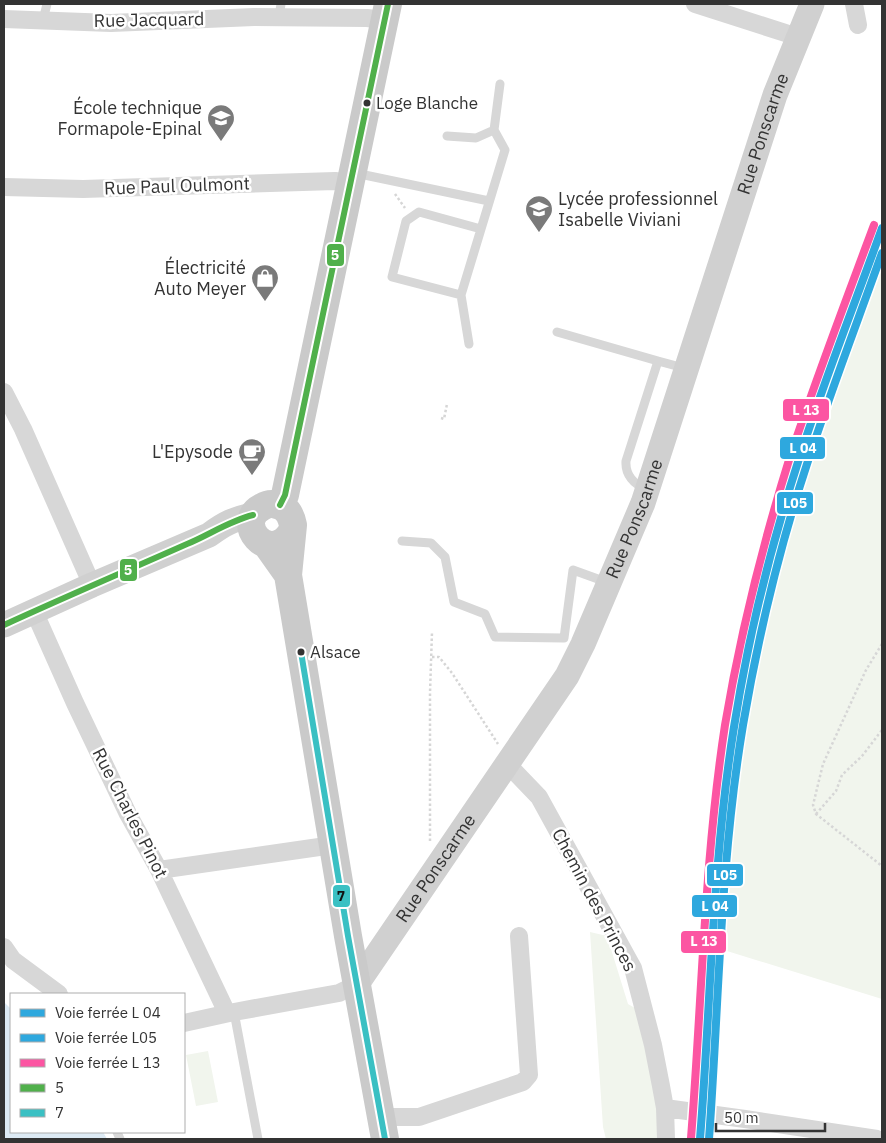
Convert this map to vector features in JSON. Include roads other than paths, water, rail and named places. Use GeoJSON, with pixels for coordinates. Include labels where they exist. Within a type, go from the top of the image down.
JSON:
{"type":"FeatureCollection","features":[{"type":"Feature","properties":{"kind":"main road"},"geometry":{"type":"LineString","coordinates":[[280,505],[285,495],[304,407],[386,12]]}},
{"type":"Feature","properties":{"kind":"main road"},"geometry":{"type":"LineString","coordinates":[[288,575],[258,532],[258,509],[265,505],[280,505],[287,510],[291,517],[288,575],[383,1128]]}},
{"type":"Feature","properties":{"kind":"main road"},"geometry":{"type":"LineString","coordinates":[[258,532],[280,544],[291,533]]}},
{"type":"Feature","properties":{"kind":"street"},"geometry":{"type":"LineString","coordinates":[[695,4],[798,37]]}},
{"type":"Feature","properties":{"kind":"street","name":"Rue Ponscarme"},"geometry":{"type":"LineString","coordinates":[[357,984],[567,676],[583,644],[647,489],[776,95],[812,4]]}},
{"type":"Feature","properties":{"kind":"street"},"geometry":{"type":"LineString","coordinates":[[854,4],[858,25]]}},
{"type":"Feature","properties":{"kind":"street","name":"Rue Jacquard"},"geometry":{"type":"LineString","coordinates":[[4,19],[45,12],[111,23],[280,10],[367,18],[386,12]]}},
{"type":"Feature","properties":{"kind":"street","name":"Rue Paul Oulmont"},"geometry":{"type":"LineString","coordinates":[[4,187],[83,189],[325,181],[352,178]]}},
{"type":"Feature","properties":{"kind":"street"},"geometry":{"type":"LineString","coordinates":[[4,392],[23,429],[92,585]]}},
{"type":"Feature","properties":{"kind":"street"},"geometry":{"type":"LineString","coordinates":[[4,625],[209,534],[225,523],[237,518],[258,532]]}},
{"type":"Feature","properties":{"kind":"street","name":"Rue Charles Pinot"},"geometry":{"type":"LineString","coordinates":[[34,611],[128,814],[159,870],[231,1012]]}},
{"type":"Feature","properties":{"kind":"street","name":"Chemin des Princes"},"geometry":{"type":"LineString","coordinates":[[508,761],[515,772],[539,797],[633,968],[653,1045],[665,1108],[666,1139]]}},
{"type":"Feature","properties":{"kind":"street"},"geometry":{"type":"LineString","coordinates":[[159,870],[333,845]]}},
{"type":"Feature","properties":{"kind":"street"},"geometry":{"type":"LineString","coordinates":[[383,1128],[523,1082],[529,1075],[519,936]]}},
{"type":"Feature","properties":{"kind":"street"},"geometry":{"type":"LineString","coordinates":[[4,947],[13,960],[59,993]]}},
{"type":"Feature","properties":{"kind":"street"},"geometry":{"type":"LineString","coordinates":[[185,1023],[231,1012],[339,993],[357,984]]}},
{"type":"Feature","properties":{"kind":"street"},"geometry":{"type":"LineString","coordinates":[[665,1108],[745,1118],[877,1139]]}},
{"type":"Feature","properties":{"kind":"lane"},"geometry":{"type":"LineString","coordinates":[[469,344],[461,295],[504,150],[494,130],[500,84]]}},
{"type":"Feature","properties":{"kind":"lane"},"geometry":{"type":"LineString","coordinates":[[447,136],[476,138],[494,130]]}},
{"type":"Feature","properties":{"kind":"lane"},"geometry":{"type":"LineString","coordinates":[[352,178],[388,180],[489,201]]}},
{"type":"Feature","properties":{"kind":"lane"},"geometry":{"type":"LineString","coordinates":[[461,295],[392,277],[406,221],[419,212],[481,228]]}},
{"type":"Feature","properties":{"kind":"lane"},"geometry":{"type":"LineString","coordinates":[[557,332],[686,369]]}},
{"type":"Feature","properties":{"kind":"lane"},"geometry":{"type":"LineString","coordinates":[[647,489],[636,485],[626,469],[626,461],[658,361]]}},
{"type":"Feature","properties":{"kind":"lane"},"geometry":{"type":"LineString","coordinates":[[402,541],[431,543],[445,558],[454,602],[485,614],[495,637],[564,638],[573,570],[609,583]]}},
{"type":"Feature","properties":{"kind":"lane"},"geometry":{"type":"LineString","coordinates":[[231,1012],[258,1139]]}},
{"type":"Feature","properties":{"kind":"rail line","name":"L05"},"geometry":{"type":"LineString","coordinates":[[709,1139],[729,828],[749,692],[762,626],[787,528],[825,411],[882,253]]}},
{"type":"Feature","properties":{"kind":"place","name":"Loge Blanche"},"geometry":{"type":"Point","coordinates":[367,103]}},
{"type":"Feature","properties":{"kind":"place","name":"École technique Formapole-Epinal"},"geometry":{"type":"Point","coordinates":[221,142]}},
{"type":"Feature","properties":{"kind":"place","name":"Lycée professionnel Isabelle Viviani"},"geometry":{"type":"Point","coordinates":[539,233]}},
{"type":"Feature","properties":{"kind":"place","name":"Électricité Auto Meyer"},"geometry":{"type":"Point","coordinates":[265,302]}},
{"type":"Feature","properties":{"kind":"place","name":"L'Epysode"},"geometry":{"type":"Point","coordinates":[252,476]}},
{"type":"Feature","properties":{"kind":"place","name":"Alsace"},"geometry":{"type":"Point","coordinates":[301,652]}}]}
